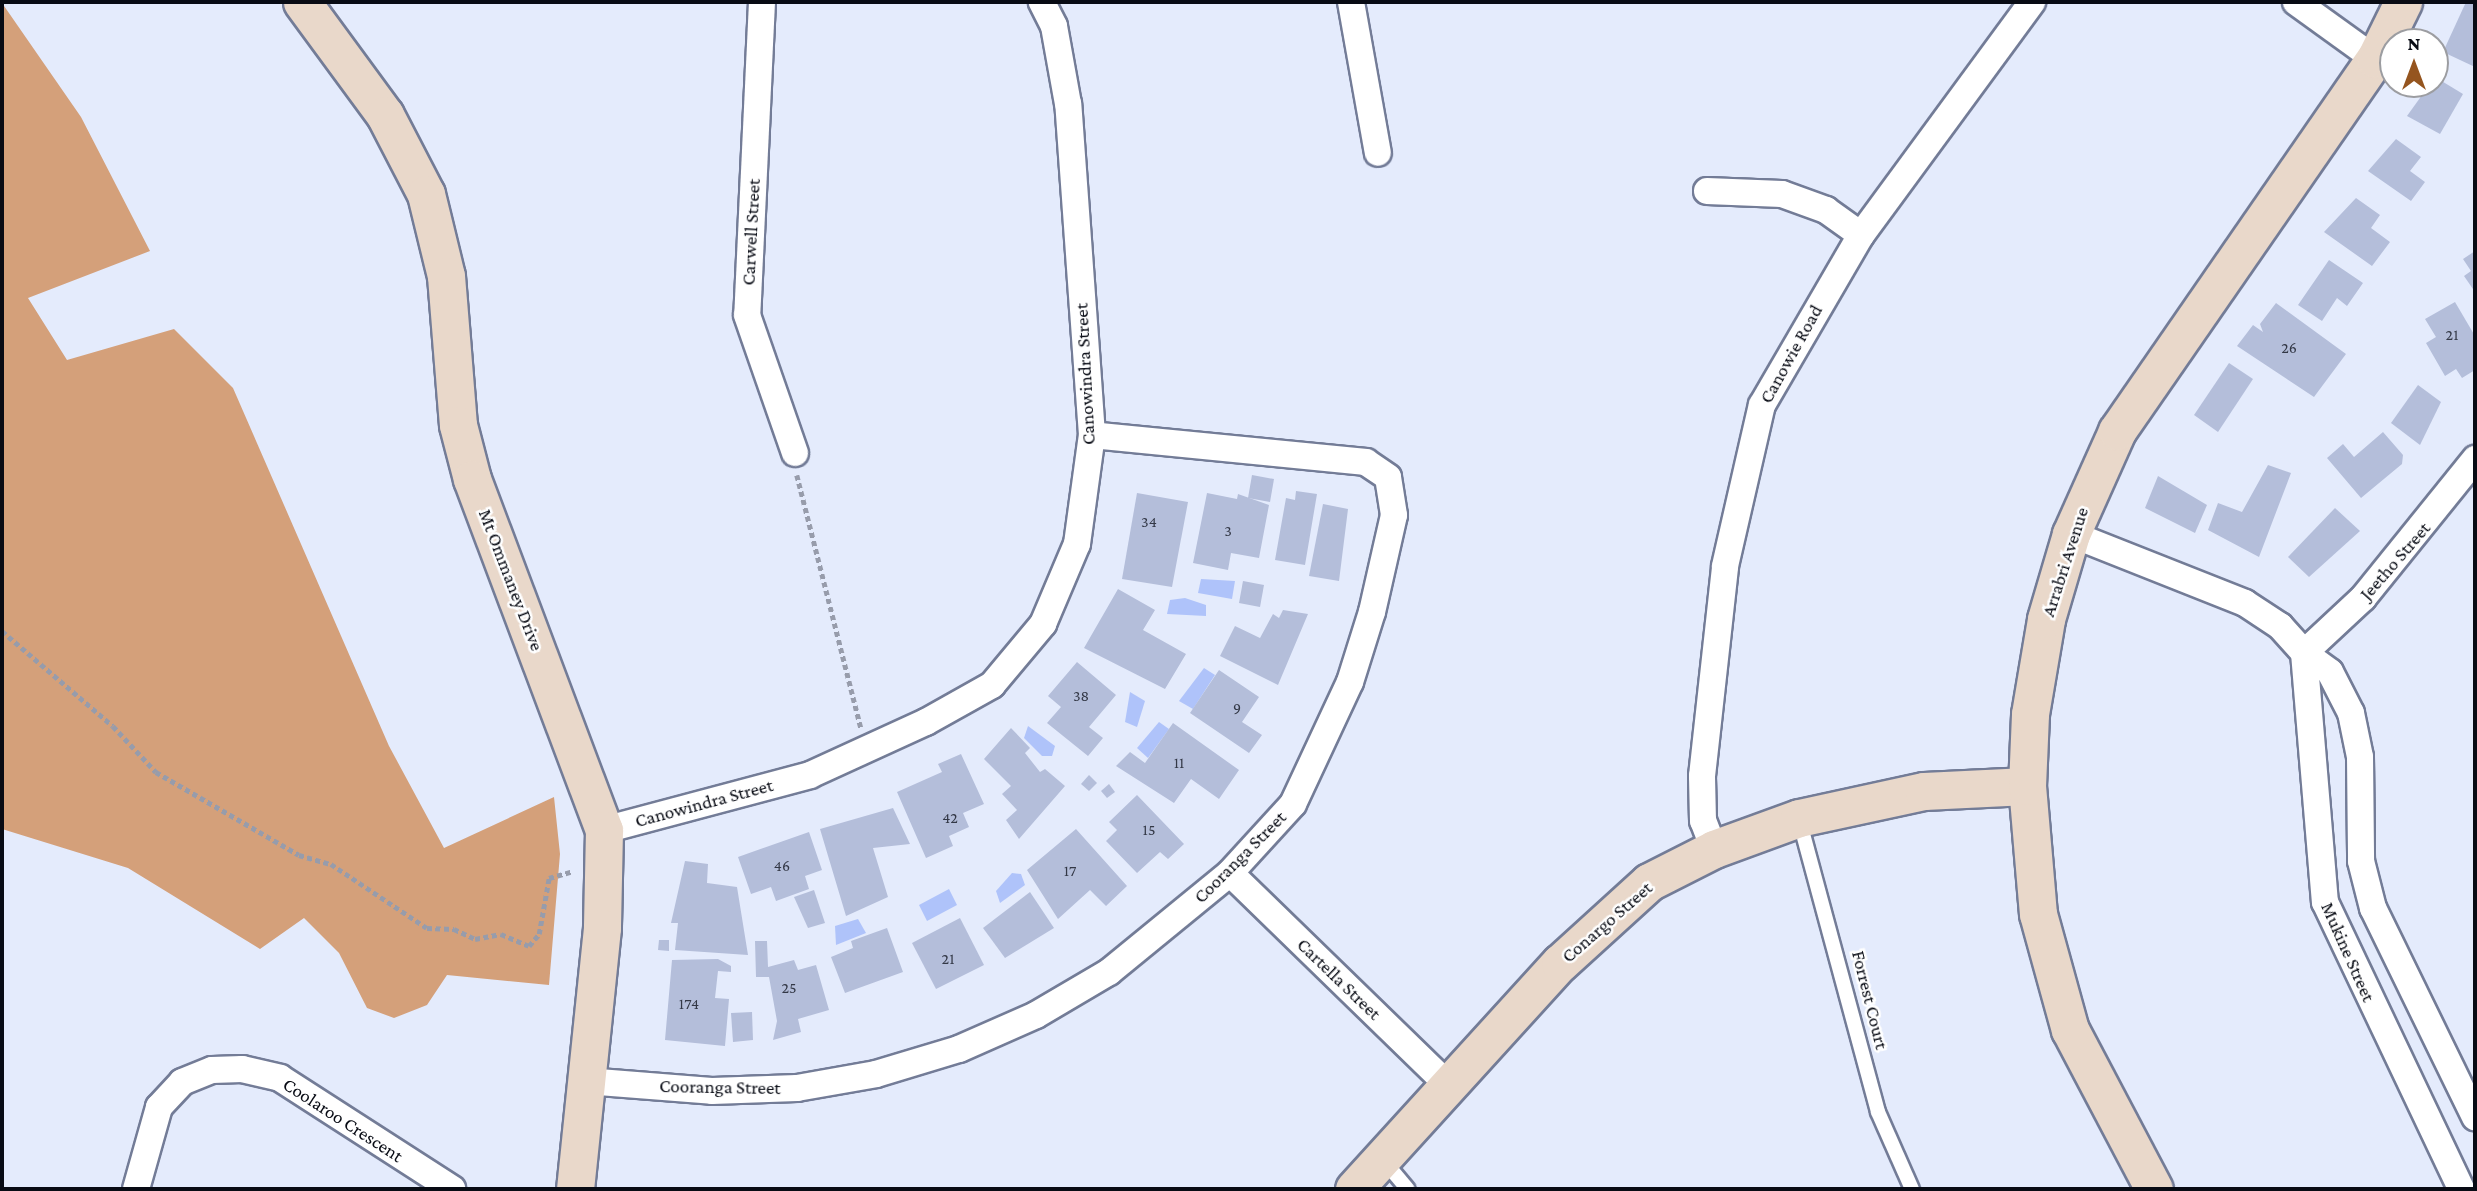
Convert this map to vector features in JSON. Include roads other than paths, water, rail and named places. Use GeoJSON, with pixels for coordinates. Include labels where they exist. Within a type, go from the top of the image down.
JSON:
{"type":"FeatureCollection","features":[{"type":"Feature","properties":{"kind":"street","name":"Mt Ommaney Drive"},"geometry":{"type":"LineString","coordinates":[[302,2],[385,115],[426,194],[446,276],[458,425],[472,479],[604,830],[602,928],[575,1189]]}},
{"type":"Feature","properties":{"kind":"street","name":"Carwell Street"},"geometry":{"type":"LineString","coordinates":[[762,2],[747,316],[795,453]]}},
{"type":"Feature","properties":{"kind":"street","name":"Canowindra Street"},"geometry":{"type":"LineString","coordinates":[[604,830],[810,775],[867,749],[992,685],[1043,624],[1077,544],[1092,435],[1068,104],[1054,26],[1042,2]]}},
{"type":"Feature","properties":{"kind":"street"},"geometry":{"type":"LineString","coordinates":[[1351,2],[1378,153]]}},
{"type":"Feature","properties":{"kind":"street"},"geometry":{"type":"LineString","coordinates":[[2296,2],[2375,59]]}},
{"type":"Feature","properties":{"kind":"street","name":"Arrabri Avenue"},"geometry":{"type":"LineString","coordinates":[[2154,1189],[2070,1031],[2038,914],[2027,786],[2030,714],[2046,619],[2071,534],[2100,463],[2168,349],[2375,59],[2403,2]]}},
{"type":"Feature","properties":{"kind":"street","name":"Canowie Road"},"geometry":{"type":"LineString","coordinates":[[1714,849],[1703,821],[1702,776],[1742,477],[1762,405],[1861,235],[2029,3]]}},
{"type":"Feature","properties":{"kind":"street"},"geometry":{"type":"LineString","coordinates":[[1707,191],[1782,194],[1826,210],[1861,235]]}},
{"type":"Feature","properties":{"kind":"street","name":"Cooranga Street"},"geometry":{"type":"LineString","coordinates":[[586,1081],[712,1091],[797,1087],[876,1074],[959,1049],[1037,1015],[1109,972],[1230,873],[1293,804],[1350,682],[1392,525],[1388,478],[1366,462],[1092,435]]}},
{"type":"Feature","properties":{"kind":"street","name":"Jeetho Street"},"geometry":{"type":"LineString","coordinates":[[2304,653],[2363,598],[2475,459]]}},
{"type":"Feature","properties":{"kind":"street"},"geometry":{"type":"LineString","coordinates":[[2071,534],[2245,603],[2280,626],[2304,653],[2325,666],[2346,700],[2358,738],[2360,848],[2373,908],[2475,1117]]}},
{"type":"Feature","properties":{"kind":"street","name":"Mukine Street"},"geometry":{"type":"LineString","coordinates":[[2304,653],[2325,902],[2461,1189]]}},
{"type":"Feature","properties":{"kind":"street","name":"Conargo Street"},"geometry":{"type":"LineString","coordinates":[[1354,1189],[1397,1176],[1448,1085],[1560,963],[1649,882],[1714,849],[1799,818],[1924,791],[2027,786]]}},
{"type":"Feature","properties":{"kind":"street","name":"Cartella Street"},"geometry":{"type":"LineString","coordinates":[[1230,873],[1448,1085]]}},
{"type":"Feature","properties":{"kind":"street","name":"Coolaroo Crescent"},"geometry":{"type":"LineString","coordinates":[[136,1189],[159,1107],[182,1082],[212,1070],[242,1069],[280,1078],[452,1189]]}},
{"type":"Feature","properties":{"kind":"lane","name":"Forrest Court"},"geometry":{"type":"LineString","coordinates":[[1799,818],[1878,1112],[1912,1189]]}},
{"type":"Feature","properties":{"kind":"water"},"geometry":{"type":"Polygon","coordinates":[[[1201,579],[1235,581],[1232,599],[1198,593],[1201,579]]]}},
{"type":"Feature","properties":{"kind":"water"},"geometry":{"type":"Polygon","coordinates":[[[1185,598],[1206,605],[1206,616],[1167,614],[1170,600],[1185,598]]]}},
{"type":"Feature","properties":{"kind":"water"},"geometry":{"type":"Polygon","coordinates":[[[1204,668],[1215,675],[1193,709],[1179,701],[1204,668]]]}},
{"type":"Feature","properties":{"kind":"water"},"geometry":{"type":"Polygon","coordinates":[[[1130,692],[1145,701],[1137,727],[1125,722],[1130,692]]]}},
{"type":"Feature","properties":{"kind":"water"},"geometry":{"type":"Polygon","coordinates":[[[1159,722],[1169,729],[1148,758],[1137,748],[1159,722]]]}},
{"type":"Feature","properties":{"kind":"water"},"geometry":{"type":"Polygon","coordinates":[[[1028,726],[1055,746],[1052,756],[1042,756],[1024,738],[1028,726]]]}},
{"type":"Feature","properties":{"kind":"water"},"geometry":{"type":"Polygon","coordinates":[[[1012,873],[1021,874],[1025,885],[1000,903],[996,891],[1012,873]]]}},
{"type":"Feature","properties":{"kind":"water"},"geometry":{"type":"Polygon","coordinates":[[[949,889],[957,905],[927,921],[919,905],[949,889]]]}},
{"type":"Feature","properties":{"kind":"water"},"geometry":{"type":"Polygon","coordinates":[[[858,919],[866,933],[836,945],[835,926],[858,919]]]}}]}
